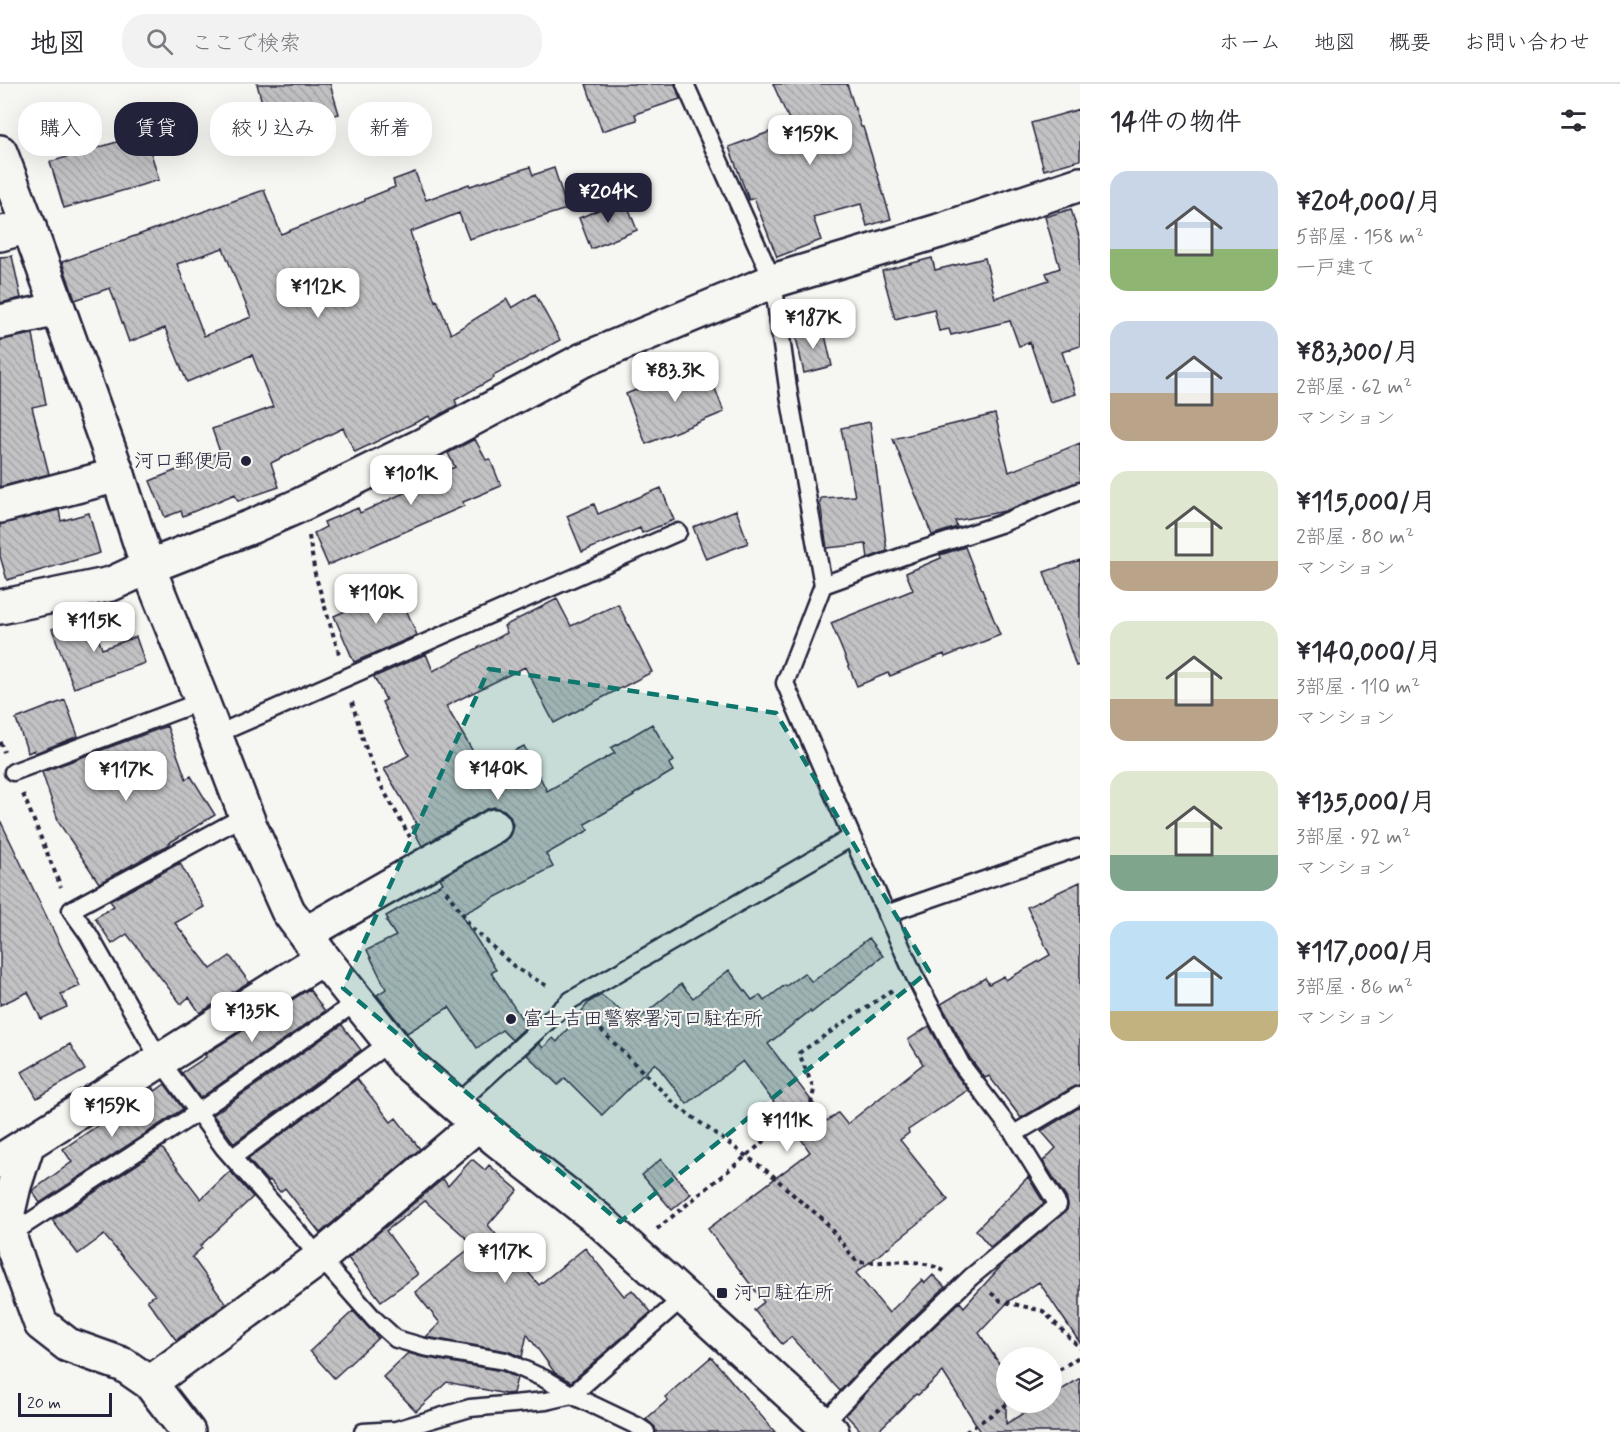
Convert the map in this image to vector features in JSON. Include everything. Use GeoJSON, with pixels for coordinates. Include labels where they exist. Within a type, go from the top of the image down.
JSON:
{"type":"FeatureCollection","features":[{"type":"Feature","properties":{"kind":"street"},"geometry":{"type":"LineString","coordinates":[[0,152],[14,230],[58,309],[118,475],[148,567],[246,815],[288,911],[407,1063],[467,1115],[599,1220],[828,1428]]}},
{"type":"Feature","properties":{"kind":"street"},"geometry":{"type":"LineString","coordinates":[[0,607],[111,584],[148,567],[254,526],[423,445],[583,360],[773,281],[939,231],[1080,184]]}},
{"type":"Feature","properties":{"kind":"street"},"geometry":{"type":"LineString","coordinates":[[0,322],[58,309]]}},
{"type":"Feature","properties":{"kind":"street"},"geometry":{"type":"LineString","coordinates":[[0,506],[118,475]]}},
{"type":"Feature","properties":{"kind":"street"},"geometry":{"type":"LineString","coordinates":[[0,1161],[160,1060],[426,864],[494,826]]}},
{"type":"Feature","properties":{"kind":"street"},"geometry":{"type":"LineString","coordinates":[[150,1383],[321,1257],[467,1115]]}},
{"type":"Feature","properties":{"kind":"street"},"geometry":{"type":"LineString","coordinates":[[28,1143],[14,1186],[7,1227],[42,1324],[68,1345],[124,1365],[150,1383],[188,1432]]}},
{"type":"Feature","properties":{"kind":"lane"},"geometry":{"type":"LineString","coordinates":[[685,84],[773,281],[789,395],[823,585],[785,683],[914,975],[962,1064],[1014,1134],[1058,1205],[968,1280],[870,1374],[828,1428]]}},
{"type":"Feature","properties":{"kind":"lane"},"geometry":{"type":"LineString","coordinates":[[823,585],[1000,524],[1080,491]]}},
{"type":"Feature","properties":{"kind":"lane"},"geometry":{"type":"LineString","coordinates":[[215,735],[678,532]]}},
{"type":"Feature","properties":{"kind":"lane"},"geometry":{"type":"LineString","coordinates":[[13,772],[202,701]]}},
{"type":"Feature","properties":{"kind":"lane"},"geometry":{"type":"LineString","coordinates":[[246,815],[71,910],[89,935],[160,1060],[233,1157],[374,1319],[396,1340],[505,1361],[545,1379],[646,1432]]}},
{"type":"Feature","properties":{"kind":"lane"},"geometry":{"type":"LineString","coordinates":[[467,1115],[571,1000],[852,837]]}},
{"type":"Feature","properties":{"kind":"lane"},"geometry":{"type":"LineString","coordinates":[[886,915],[1077,848]]}},
{"type":"Feature","properties":{"kind":"lane"},"geometry":{"type":"LineString","coordinates":[[7,1227],[198,1112],[357,1001]]}},
{"type":"Feature","properties":{"kind":"lane"},"geometry":{"type":"LineString","coordinates":[[233,1157],[390,1042]]}},
{"type":"Feature","properties":{"kind":"lane"},"geometry":{"type":"LineString","coordinates":[[1014,1134],[1080,1095]]}},
{"type":"Feature","properties":{"kind":"lane"},"geometry":{"type":"LineString","coordinates":[[363,1432],[396,1430],[470,1408],[546,1401],[572,1395],[684,1297]]}},
{"type":"Feature","properties":{"kind":"path"},"geometry":{"type":"LineString","coordinates":[[298,506],[309,534],[315,574],[365,746],[380,784],[426,864],[473,929],[516,968],[571,1000],[676,1105],[771,1174],[823,1219],[857,1262],[883,1263],[899,1260],[935,1266],[968,1280],[1001,1301],[1043,1311],[1080,1348]]}},
{"type":"Feature","properties":{"kind":"path"},"geometry":{"type":"LineString","coordinates":[[0,742],[71,910]]}},
{"type":"Feature","properties":{"kind":"path"},"geometry":{"type":"LineString","coordinates":[[632,1250],[811,1103],[814,1090],[799,1053],[914,975]]}},
{"type":"Feature","properties":{"kind":"path"},"geometry":{"type":"LineString","coordinates":[[1062,1368],[1080,1356]]}},
{"type":"Feature","properties":{"kind":"path"},"geometry":{"type":"LineString","coordinates":[[966,1432],[996,1412]]}},
{"type":"Feature","properties":{"kind":"highlighted area"},"geometry":{"type":"Polygon","coordinates":[[[489,669],[776,713],[929,971],[620,1222],[343,988],[489,669]]]}},
{"type":"Feature","properties":{"kind":"building"},"geometry":{"type":"Polygon","coordinates":[[[257,84],[330,84],[335,102],[262,102],[257,84]]]}},
{"type":"Feature","properties":{"kind":"building"},"geometry":{"type":"Polygon","coordinates":[[[586,84],[675,84],[680,99],[635,114],[637,120],[602,131],[586,84]]]}},
{"type":"Feature","properties":{"kind":"building"},"geometry":{"type":"Polygon","coordinates":[[[773,84],[847,84],[861,127],[863,127],[891,219],[867,226],[861,204],[813,217],[821,240],[777,257],[754,198],[749,200],[729,147],[791,124],[773,84]]]}},
{"type":"Feature","properties":{"kind":"building"},"geometry":{"type":"Polygon","coordinates":[[[1080,109],[1080,160],[1044,170],[1031,123],[1080,109]]]}},
{"type":"Feature","properties":{"kind":"building"},"geometry":{"type":"Polygon","coordinates":[[[114,143],[114,156],[152,156],[159,180],[64,208],[50,162],[70,156],[102,156],[102,146],[114,143]]]}},
{"type":"Feature","properties":{"kind":"building"},"geometry":{"type":"Polygon","coordinates":[[[530,167],[533,175],[554,168],[567,209],[469,239],[459,213],[410,232],[435,301],[437,300],[451,334],[507,299],[512,308],[535,294],[560,340],[493,376],[494,378],[455,400],[457,405],[431,420],[429,416],[355,452],[343,428],[271,463],[279,487],[238,501],[235,494],[183,516],[181,511],[165,517],[150,481],[220,452],[212,429],[273,407],[252,355],[187,382],[165,328],[129,342],[110,288],[75,300],[62,262],[264,190],[281,234],[365,201],[365,199],[395,187],[393,180],[415,172],[426,200],[469,184],[470,186],[530,167]],[[223,248],[177,264],[204,336],[251,317],[223,248]]]}},
{"type":"Feature","properties":{"kind":"building"},"geometry":{"type":"Polygon","coordinates":[[[625,199],[637,230],[591,249],[579,218],[625,199]]]}},
{"type":"Feature","properties":{"kind":"building"},"geometry":{"type":"Polygon","coordinates":[[[1071,209],[1080,240],[1080,346],[1062,352],[1076,394],[1050,402],[1030,342],[1019,346],[1010,321],[951,335],[949,329],[939,331],[934,309],[895,319],[882,271],[932,258],[935,270],[985,258],[995,298],[1049,280],[1046,273],[1060,268],[1045,217],[1071,209]]]}},
{"type":"Feature","properties":{"kind":"building"},"geometry":{"type":"Polygon","coordinates":[[[12,256],[21,298],[0,303],[0,257],[12,256]]]}},
{"type":"Feature","properties":{"kind":"building"},"geometry":{"type":"Polygon","coordinates":[[[823,326],[832,366],[804,373],[795,333],[823,326]]]}},
{"type":"Feature","properties":{"kind":"building"},"geometry":{"type":"Polygon","coordinates":[[[33,334],[46,404],[32,407],[49,474],[0,487],[0,340],[33,334]]]}},
{"type":"Feature","properties":{"kind":"building"},"geometry":{"type":"Polygon","coordinates":[[[705,362],[724,412],[646,444],[626,394],[705,362]]]}},
{"type":"Feature","properties":{"kind":"building"},"geometry":{"type":"Polygon","coordinates":[[[995,414],[1009,472],[1080,443],[1080,481],[1005,511],[955,521],[957,527],[932,535],[893,439],[995,414]]]}},
{"type":"Feature","properties":{"kind":"building"},"geometry":{"type":"Polygon","coordinates":[[[870,422],[887,551],[868,558],[866,544],[827,548],[820,502],[821,498],[855,496],[841,428],[870,422]]]}},
{"type":"Feature","properties":{"kind":"building"},"geometry":{"type":"Polygon","coordinates":[[[475,439],[486,460],[490,459],[501,486],[463,502],[464,506],[328,565],[314,533],[326,527],[324,522],[358,508],[360,513],[415,488],[413,484],[455,467],[448,453],[475,439]]]}},
{"type":"Feature","properties":{"kind":"building"},"geometry":{"type":"Polygon","coordinates":[[[661,488],[674,520],[642,533],[640,528],[582,552],[567,516],[594,504],[598,514],[661,488]]]}},
{"type":"Feature","properties":{"kind":"building"},"geometry":{"type":"Polygon","coordinates":[[[59,510],[61,521],[89,513],[100,553],[7,580],[0,556],[0,524],[59,510]]]}},
{"type":"Feature","properties":{"kind":"building"},"geometry":{"type":"Polygon","coordinates":[[[736,510],[748,543],[706,559],[693,527],[736,510]]]}},
{"type":"Feature","properties":{"kind":"building"},"geometry":{"type":"Polygon","coordinates":[[[965,547],[1000,635],[945,657],[944,654],[890,676],[888,673],[857,686],[831,623],[913,590],[906,573],[941,558],[940,555],[965,547]]]}},
{"type":"Feature","properties":{"kind":"building"},"geometry":{"type":"Polygon","coordinates":[[[1080,560],[1080,665],[1076,666],[1044,572],[1080,560]]]}},
{"type":"Feature","properties":{"kind":"building"},"geometry":{"type":"Polygon","coordinates":[[[397,588],[417,635],[354,662],[334,616],[397,588]]]}},
{"type":"Feature","properties":{"kind":"building"},"geometry":{"type":"Polygon","coordinates":[[[557,599],[571,626],[618,604],[652,672],[554,723],[525,667],[446,706],[482,767],[524,746],[547,791],[615,753],[611,748],[652,724],[674,761],[669,764],[673,771],[585,824],[589,830],[546,854],[553,867],[461,915],[496,970],[491,973],[527,1026],[512,1040],[502,1030],[477,1048],[449,1007],[407,1033],[377,995],[386,989],[367,950],[396,936],[386,921],[388,919],[386,916],[443,883],[440,878],[503,842],[510,835],[513,825],[510,816],[504,810],[494,807],[422,846],[412,827],[417,824],[384,769],[409,755],[382,702],[386,700],[374,677],[426,654],[433,671],[507,633],[504,626],[557,599]]]}},
{"type":"Feature","properties":{"kind":"building"},"geometry":{"type":"Polygon","coordinates":[[[90,615],[102,649],[136,637],[145,663],[74,688],[52,629],[90,615]]]}},
{"type":"Feature","properties":{"kind":"building"},"geometry":{"type":"Polygon","coordinates":[[[65,700],[78,736],[35,753],[34,750],[28,753],[16,719],[65,700]]]}},
{"type":"Feature","properties":{"kind":"building"},"geometry":{"type":"Polygon","coordinates":[[[167,726],[186,779],[191,776],[215,815],[170,844],[99,883],[59,823],[42,772],[167,726]]]}},
{"type":"Feature","properties":{"kind":"building"},"geometry":{"type":"Polygon","coordinates":[[[0,820],[80,986],[61,994],[67,1007],[41,1019],[28,992],[0,1005],[0,820]]]}},
{"type":"Feature","properties":{"kind":"building"},"geometry":{"type":"Polygon","coordinates":[[[180,863],[204,907],[175,923],[211,969],[230,956],[249,982],[200,1013],[189,997],[181,1004],[127,934],[112,944],[95,918],[114,906],[110,901],[180,863]]]}},
{"type":"Feature","properties":{"kind":"building"},"geometry":{"type":"Polygon","coordinates":[[[1080,882],[1080,1085],[1021,1118],[989,1076],[985,1078],[970,1058],[941,1004],[985,978],[989,984],[1004,976],[1006,980],[1050,955],[1027,907],[1080,882]]]}},
{"type":"Feature","properties":{"kind":"building"},"geometry":{"type":"Polygon","coordinates":[[[869,938],[883,956],[768,1044],[827,1121],[838,1113],[847,1124],[923,1064],[908,1040],[929,1026],[952,1069],[968,1090],[908,1130],[909,1133],[900,1140],[948,1200],[856,1273],[889,1313],[922,1280],[925,1283],[933,1275],[945,1287],[840,1391],[791,1337],[782,1344],[754,1310],[764,1302],[708,1229],[810,1152],[783,1112],[743,1061],[687,1104],[655,1063],[602,1115],[565,1078],[558,1085],[527,1055],[539,1043],[543,1048],[553,1038],[557,1042],[589,1002],[601,995],[635,1022],[681,984],[693,998],[729,970],[752,1000],[760,995],[764,1001],[804,973],[812,982],[869,938]]]}},
{"type":"Feature","properties":{"kind":"building"},"geometry":{"type":"Polygon","coordinates":[[[309,989],[325,1011],[200,1098],[182,1073],[215,1048],[309,989]]]}},
{"type":"Feature","properties":{"kind":"building"},"geometry":{"type":"Polygon","coordinates":[[[342,1025],[361,1050],[234,1143],[213,1115],[342,1025]]]}},
{"type":"Feature","properties":{"kind":"building"},"geometry":{"type":"Polygon","coordinates":[[[70,1044],[85,1070],[37,1098],[22,1072],[70,1044]]]}},
{"type":"Feature","properties":{"kind":"building"},"geometry":{"type":"Polygon","coordinates":[[[357,1079],[391,1122],[396,1118],[420,1149],[320,1233],[285,1188],[280,1192],[248,1159],[357,1079]]]}},
{"type":"Feature","properties":{"kind":"building"},"geometry":{"type":"Polygon","coordinates":[[[165,1084],[183,1109],[40,1203],[32,1191],[72,1162],[63,1149],[154,1088],[155,1091],[165,1084]]]}},
{"type":"Feature","properties":{"kind":"building"},"geometry":{"type":"Polygon","coordinates":[[[1080,1107],[1080,1343],[1039,1282],[1009,1301],[979,1333],[996,1359],[996,1413],[1006,1413],[1006,1424],[1024,1413],[1062,1413],[1062,1390],[1080,1378],[1080,1432],[981,1432],[943,1372],[918,1395],[916,1394],[877,1432],[862,1432],[846,1415],[877,1381],[960,1302],[964,1307],[1003,1264],[1067,1210],[1067,1199],[1043,1161],[1056,1148],[1041,1131],[1080,1107]]]}},
{"type":"Feature","properties":{"kind":"building"},"geometry":{"type":"Polygon","coordinates":[[[162,1148],[201,1199],[230,1171],[253,1197],[200,1246],[202,1248],[192,1257],[226,1304],[176,1340],[147,1300],[155,1295],[104,1235],[78,1254],[52,1220],[162,1148]]]}},
{"type":"Feature","properties":{"kind":"building"},"geometry":{"type":"Polygon","coordinates":[[[472,1159],[485,1170],[489,1165],[518,1190],[488,1225],[539,1285],[585,1248],[624,1296],[632,1290],[651,1312],[571,1382],[555,1373],[527,1334],[522,1357],[507,1351],[426,1337],[440,1323],[415,1292],[474,1245],[425,1201],[386,1231],[418,1274],[381,1301],[348,1258],[443,1179],[448,1186],[472,1159]]]}},
{"type":"Feature","properties":{"kind":"building"},"geometry":{"type":"Polygon","coordinates":[[[661,1159],[691,1194],[672,1210],[642,1175],[661,1159]]]}},
{"type":"Feature","properties":{"kind":"building"},"geometry":{"type":"Polygon","coordinates":[[[1028,1177],[1044,1203],[990,1247],[976,1230],[1028,1177]]]}},
{"type":"Feature","properties":{"kind":"building"},"geometry":{"type":"Polygon","coordinates":[[[353,1311],[378,1338],[334,1378],[310,1351],[353,1311]]]}},
{"type":"Feature","properties":{"kind":"building"},"geometry":{"type":"Polygon","coordinates":[[[408,1353],[502,1371],[517,1378],[513,1393],[506,1394],[447,1382],[416,1411],[383,1377],[408,1353]]]}},
{"type":"Feature","properties":{"kind":"building"},"geometry":{"type":"Polygon","coordinates":[[[711,1357],[775,1432],[656,1432],[655,1427],[646,1419],[668,1400],[665,1397],[711,1357]]]}},
{"type":"Feature","properties":{"kind":"place","name":"河口郵便局"},"geometry":{"type":"Point","coordinates":[246,461]}},
{"type":"Feature","properties":{"kind":"place","name":"富士吉田警察署河口駐在所"},"geometry":{"type":"Point","coordinates":[511,1019]}},
{"type":"Feature","properties":{"kind":"place","name":"河口駐在所"},"geometry":{"type":"Point","coordinates":[722,1293]}}]}
